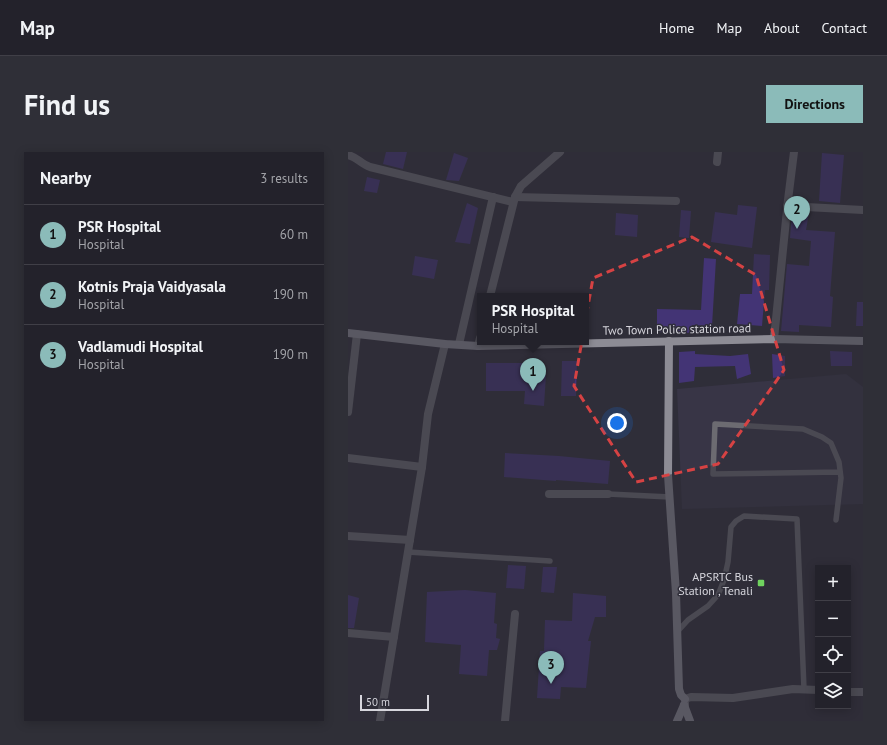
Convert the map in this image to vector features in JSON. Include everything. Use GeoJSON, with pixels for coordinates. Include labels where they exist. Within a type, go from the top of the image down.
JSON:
{"type":"FeatureCollection","features":[{"type":"Feature","properties":{"kind":"street"},"geometry":{"type":"LineString","coordinates":[[491,293],[512,200],[522,186],[560,152]]}},
{"type":"Feature","properties":{"kind":"street"},"geometry":{"type":"LineString","coordinates":[[717,162],[718,152]]}},
{"type":"Feature","properties":{"kind":"street"},"geometry":{"type":"LineString","coordinates":[[774,339],[787,206],[794,152]]}},
{"type":"Feature","properties":{"kind":"street"},"geometry":{"type":"LineString","coordinates":[[348,155],[354,156],[362,163],[370,167],[495,198],[512,200],[676,201]]}},
{"type":"Feature","properties":{"kind":"street"},"geometry":{"type":"LineString","coordinates":[[459,344],[495,198]]}},
{"type":"Feature","properties":{"kind":"street"},"geometry":{"type":"LineString","coordinates":[[787,206],[863,210]]}},
{"type":"Feature","properties":{"kind":"street"},"geometry":{"type":"LineString","coordinates":[[348,412],[352,334]]}},
{"type":"Feature","properties":{"kind":"street","name":"Two Town Police station road"},"geometry":{"type":"LineString","coordinates":[[352,334],[445,344],[477,342]]}},
{"type":"Feature","properties":{"kind":"street","name":"Two Town Police station road"},"geometry":{"type":"LineString","coordinates":[[589,341],[774,339],[863,341]]}},
{"type":"Feature","properties":{"kind":"street"},"geometry":{"type":"LineString","coordinates":[[669,341],[668,475],[676,593],[678,689],[685,702],[690,721]]}},
{"type":"Feature","properties":{"kind":"street"},"geometry":{"type":"LineString","coordinates":[[380,721],[422,467],[428,414],[445,344]]}},
{"type":"Feature","properties":{"kind":"street"},"geometry":{"type":"LineString","coordinates":[[348,458],[422,467]]}},
{"type":"Feature","properties":{"kind":"street"},"geometry":{"type":"LineString","coordinates":[[549,494],[608,494]]}},
{"type":"Feature","properties":{"kind":"street"},"geometry":{"type":"LineString","coordinates":[[348,536],[410,540]]}},
{"type":"Feature","properties":{"kind":"street"},"geometry":{"type":"LineString","coordinates":[[505,721],[515,614]]}},
{"type":"Feature","properties":{"kind":"street"},"geometry":{"type":"LineString","coordinates":[[348,634],[394,637]]}},
{"type":"Feature","properties":{"kind":"street"},"geometry":{"type":"LineString","coordinates":[[677,721],[685,702],[691,698],[733,698],[793,689],[815,690]]}},
{"type":"Feature","properties":{"kind":"street"},"geometry":{"type":"LineString","coordinates":[[851,692],[863,692]]}},
{"type":"Feature","properties":{"kind":"lane"},"geometry":{"type":"LineString","coordinates":[[836,520],[841,478],[839,462],[831,443],[822,437],[803,429],[715,424],[713,474],[840,472]]}},
{"type":"Feature","properties":{"kind":"lane"},"geometry":{"type":"LineString","coordinates":[[608,494],[670,497]]}},
{"type":"Feature","properties":{"kind":"lane"},"geometry":{"type":"LineString","coordinates":[[677,632],[688,620],[708,606],[718,595],[724,580],[728,562],[731,527],[736,521],[744,516],[797,519],[804,689]]}},
{"type":"Feature","properties":{"kind":"lane"},"geometry":{"type":"LineString","coordinates":[[408,552],[550,562]]}},
{"type":"Feature","properties":{"kind":"highlighted area"},"geometry":{"type":"Polygon","coordinates":[[[692,237],[756,275],[784,370],[718,464],[636,482],[574,386],[593,278],[692,237]]]}},
{"type":"Feature","properties":{"kind":"shaded area"},"geometry":{"type":"Polygon","coordinates":[[[846,374],[863,387],[863,504],[682,509],[677,389],[846,374]]]}},
{"type":"Feature","properties":{"kind":"building"},"geometry":{"type":"Polygon","coordinates":[[[386,152],[407,152],[403,169],[383,164],[386,152]]]}},
{"type":"Feature","properties":{"kind":"building"},"geometry":{"type":"Polygon","coordinates":[[[454,153],[468,158],[459,181],[446,180],[454,153]]]}},
{"type":"Feature","properties":{"kind":"building"},"geometry":{"type":"Polygon","coordinates":[[[822,153],[844,155],[840,203],[819,201],[822,153]]]}},
{"type":"Feature","properties":{"kind":"building"},"geometry":{"type":"Polygon","coordinates":[[[367,177],[380,180],[377,193],[364,191],[367,177]]]}},
{"type":"Feature","properties":{"kind":"building"},"geometry":{"type":"Polygon","coordinates":[[[467,203],[478,208],[470,244],[455,242],[467,203]]]}},
{"type":"Feature","properties":{"kind":"building"},"geometry":{"type":"Polygon","coordinates":[[[738,205],[757,207],[752,248],[711,242],[715,212],[737,215],[738,205]]]}},
{"type":"Feature","properties":{"kind":"building"},"geometry":{"type":"Polygon","coordinates":[[[681,210],[691,211],[689,238],[679,237],[681,210]]]}},
{"type":"Feature","properties":{"kind":"building"},"geometry":{"type":"Polygon","coordinates":[[[792,212],[809,213],[806,230],[835,232],[830,296],[833,297],[831,327],[799,325],[799,332],[781,331],[787,264],[809,266],[811,241],[790,238],[792,212]]]}},
{"type":"Feature","properties":{"kind":"building"},"geometry":{"type":"Polygon","coordinates":[[[616,213],[638,215],[637,237],[615,235],[616,213]]]}},
{"type":"Feature","properties":{"kind":"building"},"geometry":{"type":"Polygon","coordinates":[[[754,254],[770,255],[769,290],[765,290],[762,326],[737,324],[740,294],[752,294],[754,254]]]}},
{"type":"Feature","properties":{"kind":"building"},"geometry":{"type":"Polygon","coordinates":[[[415,256],[438,260],[434,279],[412,275],[415,256]]]}},
{"type":"Feature","properties":{"kind":"building"},"geometry":{"type":"Polygon","coordinates":[[[704,258],[716,259],[712,326],[692,325],[692,333],[657,332],[657,309],[701,310],[704,258]]]}},
{"type":"Feature","properties":{"kind":"building"},"geometry":{"type":"Polygon","coordinates":[[[857,302],[863,302],[863,326],[856,326],[857,302]]]}},
{"type":"Feature","properties":{"kind":"building"},"geometry":{"type":"Polygon","coordinates":[[[695,351],[695,354],[730,356],[748,354],[751,374],[737,379],[735,366],[695,367],[694,381],[679,383],[679,352],[695,351]]]}},
{"type":"Feature","properties":{"kind":"building"},"geometry":{"type":"Polygon","coordinates":[[[830,351],[852,352],[852,366],[831,366],[830,351]]]}},
{"type":"Feature","properties":{"kind":"building"},"geometry":{"type":"Polygon","coordinates":[[[772,354],[785,356],[785,376],[773,378],[772,354]]]}},
{"type":"Feature","properties":{"kind":"building"},"geometry":{"type":"Polygon","coordinates":[[[562,361],[577,361],[576,396],[561,396],[562,361]]]}},
{"type":"Feature","properties":{"kind":"building"},"geometry":{"type":"Polygon","coordinates":[[[486,363],[523,363],[523,373],[546,375],[544,406],[524,404],[525,391],[486,391],[486,363]]]}},
{"type":"Feature","properties":{"kind":"building"},"geometry":{"type":"Polygon","coordinates":[[[505,453],[610,461],[608,484],[504,477],[505,453]]]}},
{"type":"Feature","properties":{"kind":"building"},"geometry":{"type":"Polygon","coordinates":[[[508,565],[526,566],[524,589],[506,588],[508,565]]]}},
{"type":"Feature","properties":{"kind":"building"},"geometry":{"type":"Polygon","coordinates":[[[543,567],[557,567],[554,593],[541,592],[543,567]]]}},
{"type":"Feature","properties":{"kind":"building"},"geometry":{"type":"Polygon","coordinates":[[[465,590],[496,593],[494,623],[497,624],[496,638],[500,639],[497,650],[489,650],[487,676],[459,674],[461,645],[425,642],[427,592],[465,590]]]}},
{"type":"Feature","properties":{"kind":"building"},"geometry":{"type":"Polygon","coordinates":[[[573,593],[606,596],[606,617],[595,617],[588,641],[591,641],[586,688],[561,687],[560,699],[537,698],[540,651],[544,651],[545,620],[572,621],[573,593]]]}},
{"type":"Feature","properties":{"kind":"building"},"geometry":{"type":"Polygon","coordinates":[[[348,595],[359,598],[354,628],[348,628],[348,595]]]}},
{"type":"Feature","properties":{"kind":"place","name":"Kotnis Praja Vaidyasala"},"geometry":{"type":"Point","coordinates":[797,229]}},
{"type":"Feature","properties":{"kind":"place","name":"PSR Hospital"},"geometry":{"type":"Point","coordinates":[533,391]}},
{"type":"Feature","properties":{"kind":"place","name":"APSRTC Bus Station , Tenali"},"geometry":{"type":"Point","coordinates":[761,583]}},
{"type":"Feature","properties":{"kind":"place","name":"Vadlamudi Hospital"},"geometry":{"type":"Point","coordinates":[551,684]}}]}
